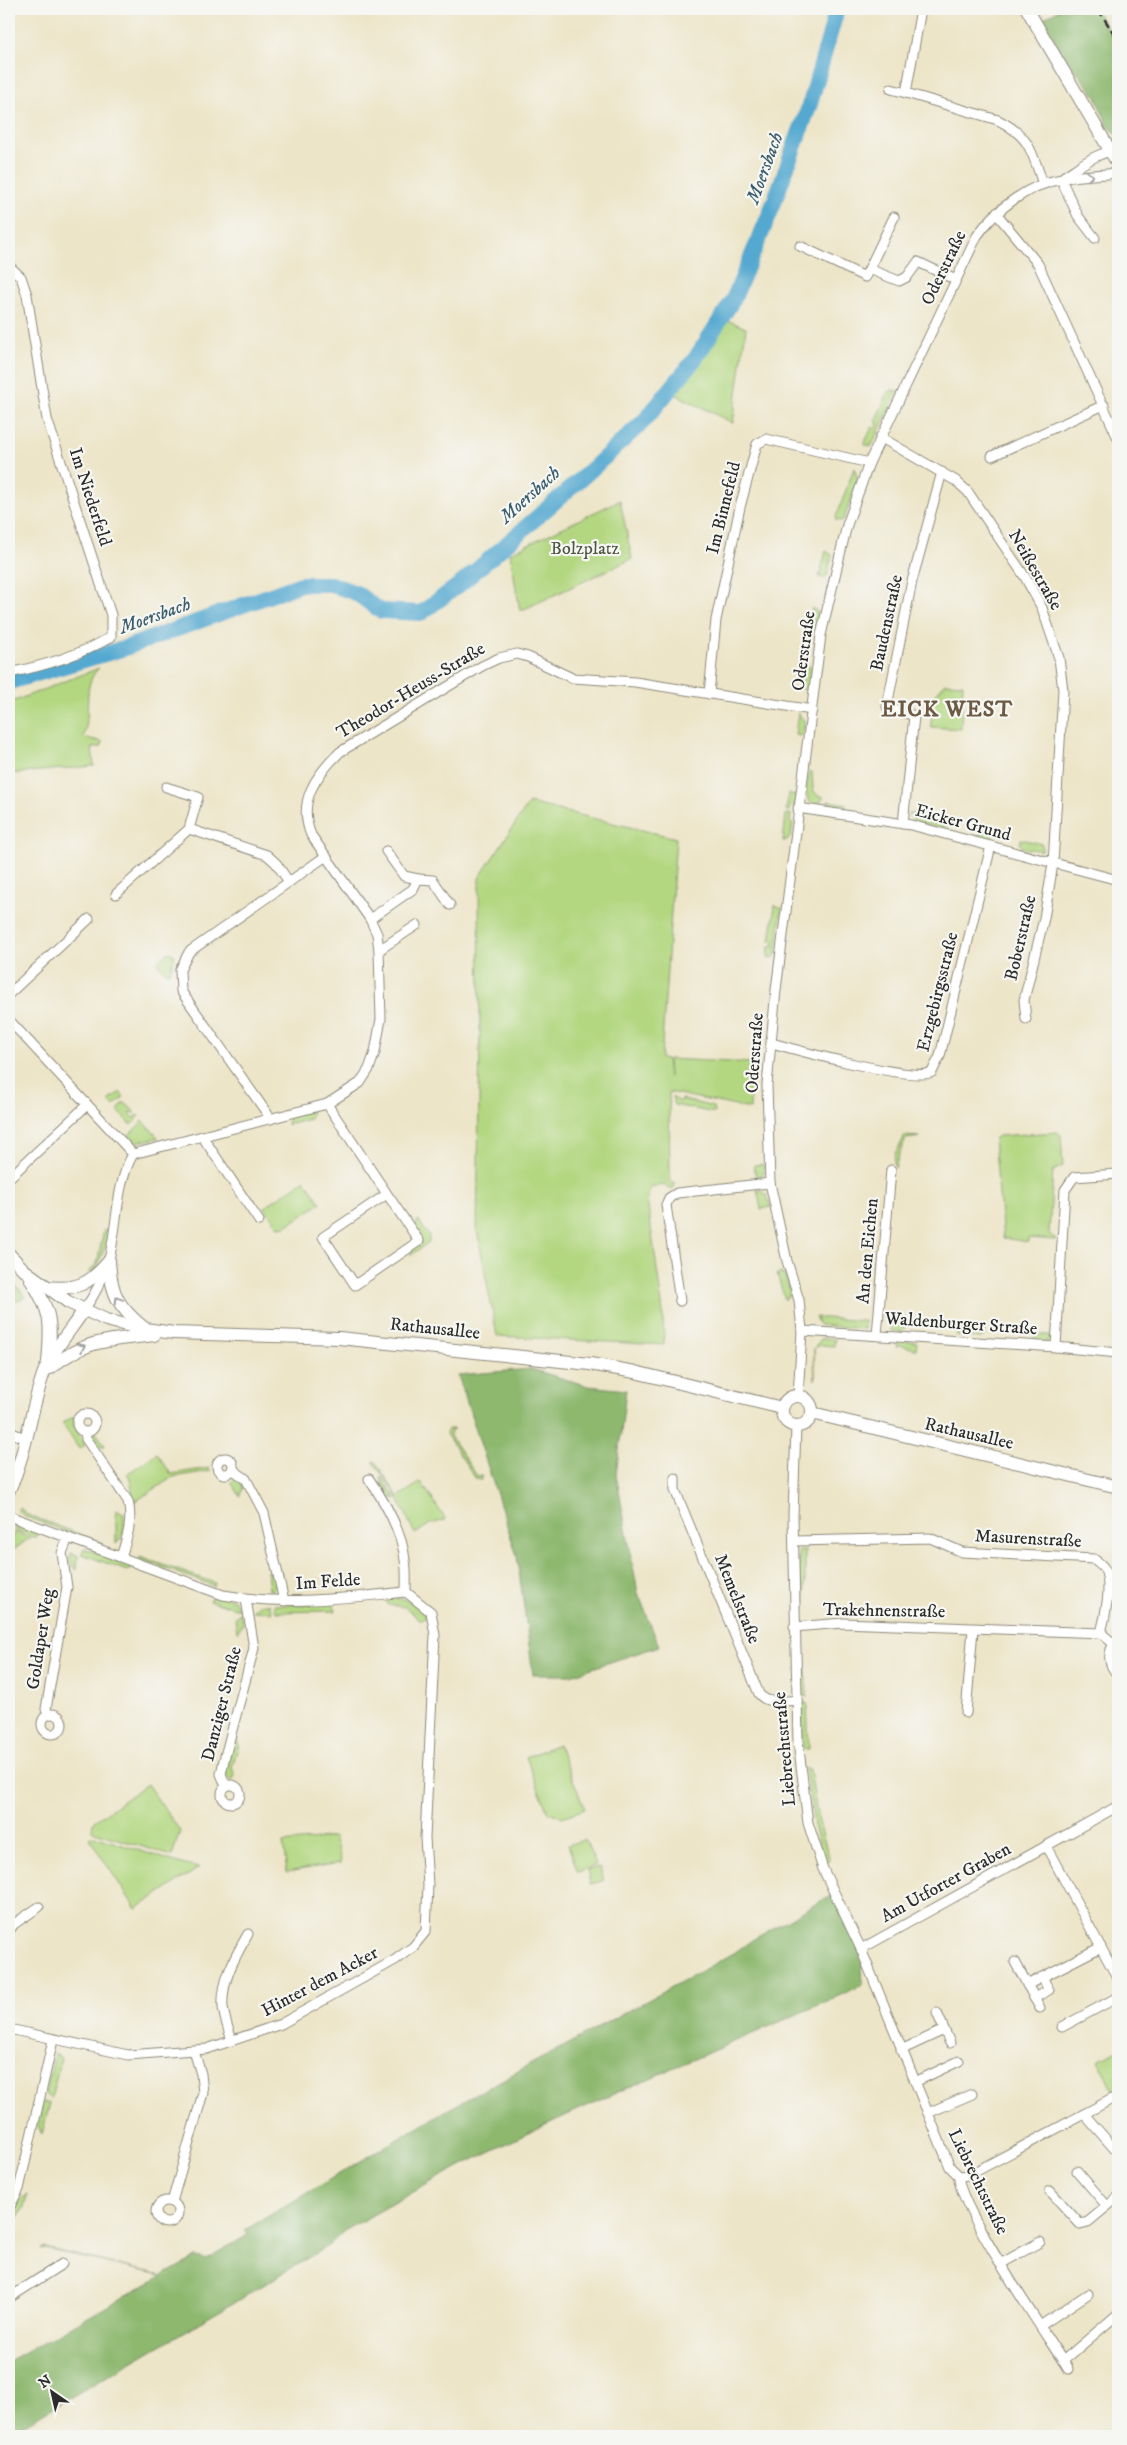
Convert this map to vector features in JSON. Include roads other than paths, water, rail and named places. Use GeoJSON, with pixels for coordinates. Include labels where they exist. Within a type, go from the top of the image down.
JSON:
{"type":"FeatureCollection","features":[{"type":"Feature","properties":{"kind":"street"},"geometry":{"type":"LineString","coordinates":[[906,93],[921,9]]}},
{"type":"Feature","properties":{"kind":"street"},"geometry":{"type":"LineString","coordinates":[[1027,9],[1114,151],[1118,164]]}},
{"type":"Feature","properties":{"kind":"street"},"geometry":{"type":"LineString","coordinates":[[891,89],[998,120],[1009,125],[1023,136],[1030,145],[1043,184]]}},
{"type":"Feature","properties":{"kind":"street","name":"Oderstraße"},"geometry":{"type":"LineString","coordinates":[[1061,179],[1114,151]]}},
{"type":"Feature","properties":{"kind":"street","name":"Oderstraße"},"geometry":{"type":"LineString","coordinates":[[798,1396],[802,1331],[799,1300],[787,1261],[770,1183],[767,1085],[776,990],[821,635],[846,525],[880,437],[977,236],[996,213],[1013,200],[1043,184],[1061,179],[1118,173]]}},
{"type":"Feature","properties":{"kind":"street"},"geometry":{"type":"LineString","coordinates":[[1061,179],[1078,216],[1095,238]]}},
{"type":"Feature","properties":{"kind":"street"},"geometry":{"type":"LineString","coordinates":[[996,213],[1038,264],[1118,438]]}},
{"type":"Feature","properties":{"kind":"street"},"geometry":{"type":"LineString","coordinates":[[800,246],[865,277],[894,217]]}},
{"type":"Feature","properties":{"kind":"street"},"geometry":{"type":"LineString","coordinates":[[869,269],[898,281],[907,277],[918,262],[956,280]]}},
{"type":"Feature","properties":{"kind":"street","name":"Im Niederfeld"},"geometry":{"type":"LineString","coordinates":[[9,266],[21,277],[28,295],[47,419],[111,615],[111,637],[97,645],[42,666],[9,674]]}},
{"type":"Feature","properties":{"kind":"street"},"geometry":{"type":"LineString","coordinates":[[992,456],[1104,404]]}},
{"type":"Feature","properties":{"kind":"street","name":"Neißestraße"},"geometry":{"type":"LineString","coordinates":[[880,437],[942,472],[968,492],[1025,577],[1042,608],[1059,658],[1062,690],[1053,864]]}},
{"type":"Feature","properties":{"kind":"street","name":"Im Binnefeld"},"geometry":{"type":"LineString","coordinates":[[709,694],[716,620],[740,507],[757,444],[766,439],[869,464]]}},
{"type":"Feature","properties":{"kind":"street","name":"Baudenstraße"},"geometry":{"type":"LineString","coordinates":[[903,824],[914,716],[887,706],[912,581],[942,472]]}},
{"type":"Feature","properties":{"kind":"street","name":"Theodor-Heuss-Straße"},"geometry":{"type":"LineString","coordinates":[[133,1154],[327,1104],[360,1083],[369,1069],[375,1052],[381,1020],[377,934],[370,919],[311,835],[306,822],[309,796],[314,782],[324,767],[340,752],[498,658],[517,654],[528,657],[572,678],[635,682],[812,710]]}},
{"type":"Feature","properties":{"kind":"street"},"geometry":{"type":"LineString","coordinates":[[116,894],[189,829],[198,797],[166,787]]}},
{"type":"Feature","properties":{"kind":"street","name":"Eicker Grund"},"geometry":{"type":"LineString","coordinates":[[798,808],[903,824],[1118,880]]}},
{"type":"Feature","properties":{"kind":"street"},"geometry":{"type":"LineString","coordinates":[[189,829],[267,855],[276,863],[289,882]]}},
{"type":"Feature","properties":{"kind":"street","name":"Erzgebirgsstraße"},"geometry":{"type":"LineString","coordinates":[[772,1043],[860,1065],[919,1075],[932,1072],[940,1056],[991,846]]}},
{"type":"Feature","properties":{"kind":"street"},"geometry":{"type":"LineString","coordinates":[[386,851],[404,876],[433,880],[450,905]]}},
{"type":"Feature","properties":{"kind":"street"},"geometry":{"type":"LineString","coordinates":[[271,1119],[182,991],[180,970],[189,952],[326,856]]}},
{"type":"Feature","properties":{"kind":"street","name":"Boberstraße"},"geometry":{"type":"LineString","coordinates":[[1026,1019],[1024,1000],[1044,918],[1053,864]]}},
{"type":"Feature","properties":{"kind":"street"},"geometry":{"type":"LineString","coordinates":[[370,919],[413,889],[418,879]]}},
{"type":"Feature","properties":{"kind":"street"},"geometry":{"type":"LineString","coordinates":[[9,994],[89,919]]}},
{"type":"Feature","properties":{"kind":"street"},"geometry":{"type":"LineString","coordinates":[[379,950],[417,925]]}},
{"type":"Feature","properties":{"kind":"street"},"geometry":{"type":"LineString","coordinates":[[10,1025],[133,1154],[126,1167],[109,1261],[100,1285],[45,1370]]}},
{"type":"Feature","properties":{"kind":"street"},"geometry":{"type":"LineString","coordinates":[[327,1104],[419,1241],[355,1285],[323,1237],[387,1194]]}},
{"type":"Feature","properties":{"kind":"street"},"geometry":{"type":"LineString","coordinates":[[9,1178],[87,1105]]}},
{"type":"Feature","properties":{"kind":"street"},"geometry":{"type":"LineString","coordinates":[[202,1136],[258,1221]]}},
{"type":"Feature","properties":{"kind":"street","name":"An den Eichen"},"geometry":{"type":"LineString","coordinates":[[877,1335],[891,1170]]}},
{"type":"Feature","properties":{"kind":"street"},"geometry":{"type":"LineString","coordinates":[[1056,1347],[1065,1190],[1074,1177],[1118,1174]]}},
{"type":"Feature","properties":{"kind":"street"},"geometry":{"type":"LineString","coordinates":[[680,1301],[666,1205],[669,1198],[677,1193],[770,1183]]}},
{"type":"Feature","properties":{"kind":"street"},"geometry":{"type":"LineString","coordinates":[[9,1254],[24,1270],[41,1295],[50,1315],[45,1370],[9,1490]]}},
{"type":"Feature","properties":{"kind":"street"},"geometry":{"type":"LineString","coordinates":[[45,1287],[68,1289],[80,1286],[98,1273],[109,1261]]}},
{"type":"Feature","properties":{"kind":"street"},"geometry":{"type":"LineString","coordinates":[[109,1261],[114,1296],[130,1316],[146,1329]]}},
{"type":"Feature","properties":{"kind":"street","name":"Rathausallee"},"geometry":{"type":"LineString","coordinates":[[24,1270],[45,1287],[84,1310],[106,1320],[146,1329],[174,1333],[339,1338],[590,1364],[635,1372],[782,1408]]}},
{"type":"Feature","properties":{"kind":"street","name":"Waldenburger Straße"},"geometry":{"type":"LineString","coordinates":[[802,1331],[1056,1347],[1118,1353]]}},
{"type":"Feature","properties":{"kind":"street"},"geometry":{"type":"LineString","coordinates":[[45,1370],[91,1343],[174,1333]]}},
{"type":"Feature","properties":{"kind":"street"},"geometry":{"type":"LineString","coordinates":[[798,1396],[808,1402],[812,1413],[807,1423],[796,1426],[786,1422],[782,1416],[782,1408],[790,1398],[798,1396]]}},
{"type":"Feature","properties":{"kind":"street","name":"Rathausallee"},"geometry":{"type":"LineString","coordinates":[[812,1413],[1118,1487]]}},
{"type":"Feature","properties":{"kind":"street","name":"Liebrechtstraße"},"geometry":{"type":"LineString","coordinates":[[796,1426],[794,1627],[798,1742],[808,1824],[823,1869],[861,1949],[950,2167],[959,2176],[958,2181],[962,2194],[1002,2264],[1066,2365],[1118,2314]]}},
{"type":"Feature","properties":{"kind":"street"},"geometry":{"type":"LineString","coordinates":[[9,1432],[25,1438]]}},
{"type":"Feature","properties":{"kind":"street"},"geometry":{"type":"LineString","coordinates":[[85,1432],[86,1439],[128,1501],[131,1512],[129,1533],[121,1557]]}},
{"type":"Feature","properties":{"kind":"street"},"geometry":{"type":"LineString","coordinates":[[232,1469],[246,1479],[264,1513],[284,1601]]}},
{"type":"Feature","properties":{"kind":"street","name":"Memelstraße"},"geometry":{"type":"LineString","coordinates":[[675,1478],[675,1490],[759,1694],[763,1699],[771,1702],[796,1700]]}},
{"type":"Feature","properties":{"kind":"street"},"geometry":{"type":"LineString","coordinates":[[369,1479],[383,1500],[406,1560],[406,1592]]}},
{"type":"Feature","properties":{"kind":"street","name":"Im Felde"},"geometry":{"type":"LineString","coordinates":[[9,1516],[223,1595],[246,1599],[284,1601],[342,1599],[406,1592]]}},
{"type":"Feature","properties":{"kind":"street","name":"Goldaper Weg"},"geometry":{"type":"LineString","coordinates":[[48,1715],[46,1709],[67,1587],[62,1553],[68,1538]]}},
{"type":"Feature","properties":{"kind":"street","name":"Masurenstraße"},"geometry":{"type":"LineString","coordinates":[[794,1541],[930,1538],[962,1552],[1094,1559],[1107,1572],[1106,1614],[1101,1633]]}},
{"type":"Feature","properties":{"kind":"street","name":"Hinter dem Acker"},"geometry":{"type":"LineString","coordinates":[[9,2029],[128,2055],[207,2049],[281,2024],[395,1960],[413,1947],[426,1931],[428,1885],[425,1838],[435,1635],[432,1612],[406,1592]]}},
{"type":"Feature","properties":{"kind":"street","name":"Danziger Straße"},"geometry":{"type":"LineString","coordinates":[[226,1786],[221,1774],[254,1648],[246,1599]]}},
{"type":"Feature","properties":{"kind":"street","name":"Trakehnenstraße"},"geometry":{"type":"LineString","coordinates":[[794,1627],[843,1623],[1101,1633]]}},
{"type":"Feature","properties":{"kind":"street"},"geometry":{"type":"LineString","coordinates":[[966,1713],[973,1629]]}},
{"type":"Feature","properties":{"kind":"street"},"geometry":{"type":"LineString","coordinates":[[1101,1633],[1116,1642],[1109,1656],[1113,1670],[1118,1675]]}},
{"type":"Feature","properties":{"kind":"street","name":"Am Utforter Graben"},"geometry":{"type":"LineString","coordinates":[[861,1949],[1118,1806]]}},
{"type":"Feature","properties":{"kind":"street"},"geometry":{"type":"LineString","coordinates":[[1046,1846],[1118,1979]]}},
{"type":"Feature","properties":{"kind":"street"},"geometry":{"type":"LineString","coordinates":[[9,1931],[14,1924],[39,1907]]}},
{"type":"Feature","properties":{"kind":"street"},"geometry":{"type":"LineString","coordinates":[[232,2041],[223,2006],[226,1983],[234,1960],[248,1934]]}},
{"type":"Feature","properties":{"kind":"street"},"geometry":{"type":"LineString","coordinates":[[1027,1985],[1101,1947]]}},
{"type":"Feature","properties":{"kind":"street"},"geometry":{"type":"LineString","coordinates":[[1015,1962],[1040,2008]]}},
{"type":"Feature","properties":{"kind":"street"},"geometry":{"type":"LineString","coordinates":[[1034,1998],[1049,1990],[1042,1977]]}},
{"type":"Feature","properties":{"kind":"street"},"geometry":{"type":"LineString","coordinates":[[1062,2027],[1118,1997]]}},
{"type":"Feature","properties":{"kind":"street"},"geometry":{"type":"LineString","coordinates":[[937,2013],[950,2043]]}},
{"type":"Feature","properties":{"kind":"street"},"geometry":{"type":"LineString","coordinates":[[901,2050],[944,2030]]}},
{"type":"Feature","properties":{"kind":"street"},"geometry":{"type":"LineString","coordinates":[[9,2208],[19,2189],[53,2040]]}},
{"type":"Feature","properties":{"kind":"street"},"geometry":{"type":"LineString","coordinates":[[172,2202],[203,2093],[201,2074],[194,2051]]}},
{"type":"Feature","properties":{"kind":"street"},"geometry":{"type":"LineString","coordinates":[[915,2082],[959,2061]]}},
{"type":"Feature","properties":{"kind":"street","name":"Liebrechtstraße"},"geometry":{"type":"LineString","coordinates":[[928,2113],[972,2094]]}},
{"type":"Feature","properties":{"kind":"street"},"geometry":{"type":"LineString","coordinates":[[959,2176],[969,2175],[1114,2098]]}},
{"type":"Feature","properties":{"kind":"street"},"geometry":{"type":"LineString","coordinates":[[1084,2114],[1118,2153]]}},
{"type":"Feature","properties":{"kind":"street"},"geometry":{"type":"LineString","coordinates":[[1078,2172],[1107,2206]]}},
{"type":"Feature","properties":{"kind":"street"},"geometry":{"type":"LineString","coordinates":[[1050,2191],[1080,2224],[1088,2222],[1118,2197]]}},
{"type":"Feature","properties":{"kind":"street","name":"Liebrechtstraße"},"geometry":{"type":"LineString","coordinates":[[1002,2264],[1040,2242]]}},
{"type":"Feature","properties":{"kind":"street"},"geometry":{"type":"LineString","coordinates":[[9,2298],[62,2264]]}},
{"type":"Feature","properties":{"kind":"street"},"geometry":{"type":"LineString","coordinates":[[1040,2326],[1088,2294]]}},
{"type":"Feature","properties":{"kind":"waterway","name":"Moersbach"},"geometry":{"type":"LineString","coordinates":[[9,682],[125,648],[301,584],[331,584],[356,593],[381,611],[421,613],[463,582],[645,420],[695,359],[733,300],[770,213],[810,104],[837,9]]}},
{"type":"Feature","properties":{"kind":"railway"},"geometry":{"type":"LineString","coordinates":[[1098,9],[1118,40]]}},
{"type":"Feature","properties":{"kind":"district","name":"EICK WEST"},"geometry":{"type":"Point","coordinates":[947,709]}},
{"type":"Feature","properties":{"kind":"park label","name":"Bolzplatz"},"geometry":{"type":"Point","coordinates":[585,549]}}]}
